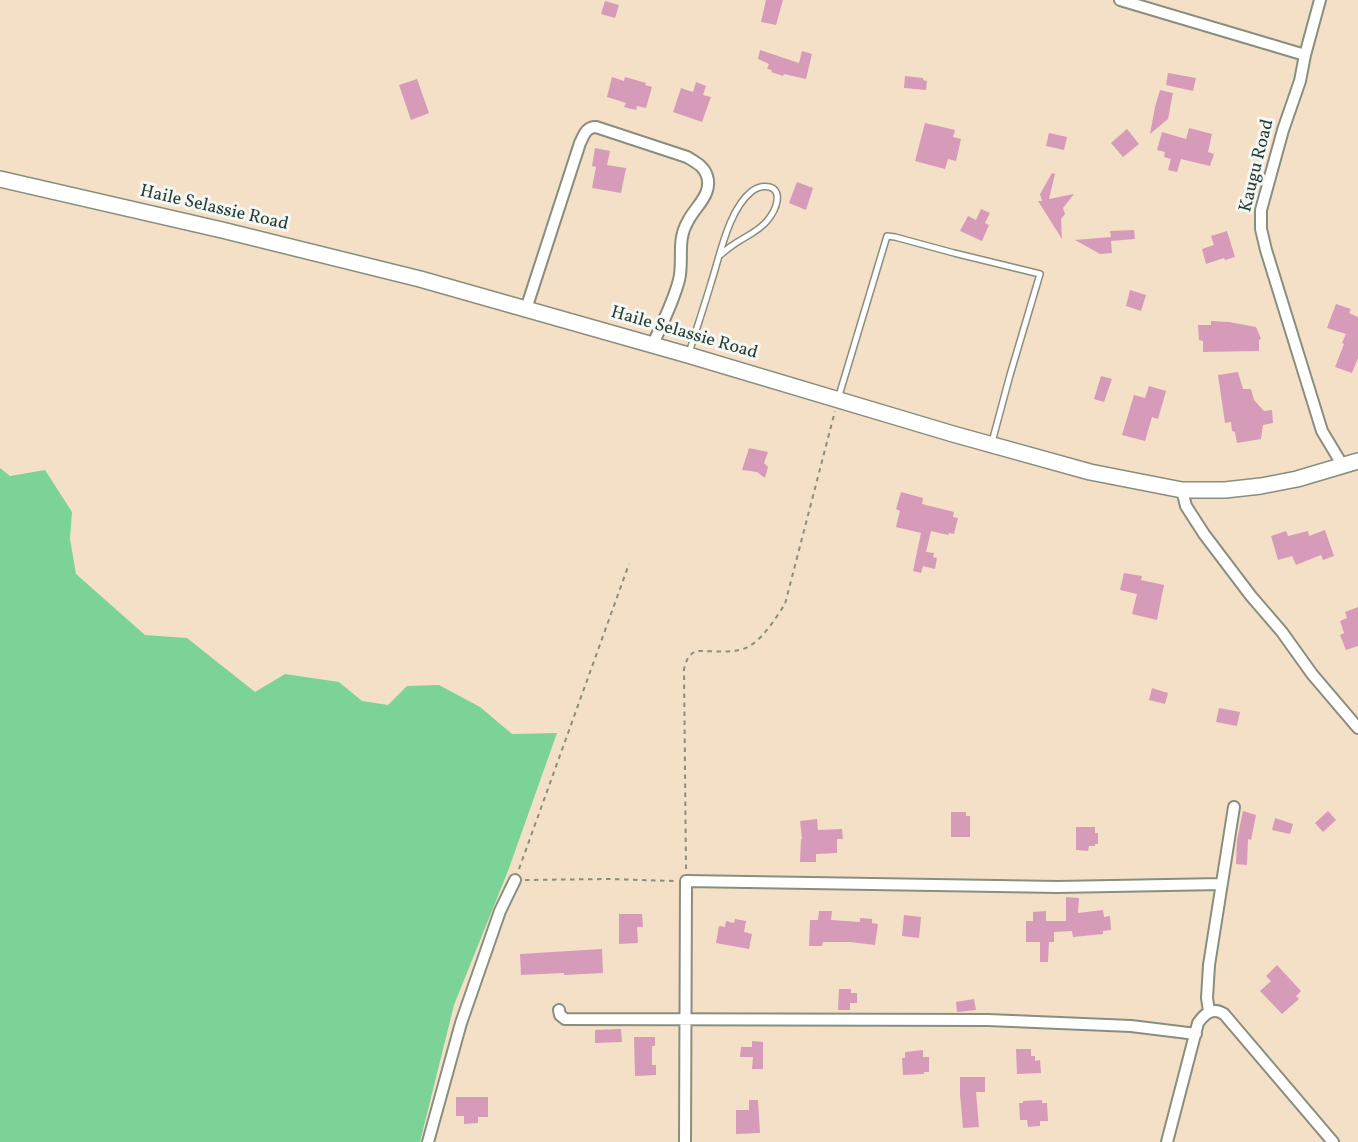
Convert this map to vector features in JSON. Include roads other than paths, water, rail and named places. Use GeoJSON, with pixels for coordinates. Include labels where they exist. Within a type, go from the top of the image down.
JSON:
{"type":"FeatureCollection","features":[{"type":"Feature","properties":{"kind":"street"},"geometry":{"type":"LineString","coordinates":[[1120,0],[1305,55]]}},
{"type":"Feature","properties":{"kind":"street","name":"Kaugu Road"},"geometry":{"type":"LineString","coordinates":[[1320,0],[1300,81],[1283,130],[1261,210],[1260,229],[1322,431],[1350,464]]}},
{"type":"Feature","properties":{"kind":"street"},"geometry":{"type":"LineString","coordinates":[[526,309],[580,143],[586,130],[596,127],[687,157],[701,165],[708,176],[708,188],[687,222],[681,237],[679,279],[674,297],[652,346]]}},
{"type":"Feature","properties":{"kind":"street","name":"Haile Selassie Road"},"geometry":{"type":"LineString","coordinates":[[0,179],[222,230],[420,279],[1090,472],[1182,490],[1225,490],[1297,479],[1350,464]]}},
{"type":"Feature","properties":{"kind":"street"},"geometry":{"type":"LineString","coordinates":[[1182,490],[1186,506],[1204,534],[1251,596],[1282,632],[1312,674],[1356,722]]}},
{"type":"Feature","properties":{"kind":"street"},"geometry":{"type":"LineString","coordinates":[[1209,1011],[1207,998],[1209,964],[1234,807]]}},
{"type":"Feature","properties":{"kind":"street"},"geometry":{"type":"LineString","coordinates":[[428,1142],[461,1023],[500,911],[515,880]]}},
{"type":"Feature","properties":{"kind":"street"},"geometry":{"type":"LineString","coordinates":[[685,1142],[686,881],[1058,887],[1221,884]]}},
{"type":"Feature","properties":{"kind":"street"},"geometry":{"type":"LineString","coordinates":[[559,1010],[560,1015],[565,1019],[1036,1022],[1131,1026],[1196,1034]]}},
{"type":"Feature","properties":{"kind":"street"},"geometry":{"type":"LineString","coordinates":[[1167,1142],[1198,1023],[1209,1011],[1218,1010],[1224,1014],[1333,1142]]}},
{"type":"Feature","properties":{"kind":"lane"},"geometry":{"type":"LineString","coordinates":[[688,355],[719,256],[728,230],[741,204],[752,191],[767,186],[773,188],[777,192],[778,200],[765,223],[719,256]]}},
{"type":"Feature","properties":{"kind":"lane"},"geometry":{"type":"LineString","coordinates":[[838,400],[887,236],[1040,273],[991,444]]}}]}
